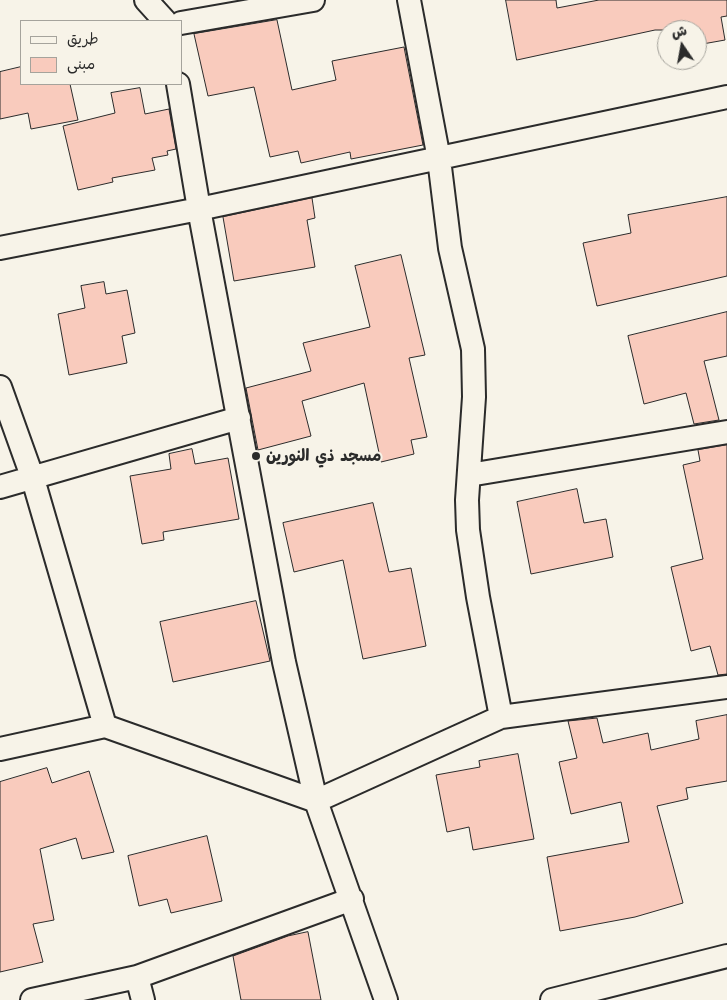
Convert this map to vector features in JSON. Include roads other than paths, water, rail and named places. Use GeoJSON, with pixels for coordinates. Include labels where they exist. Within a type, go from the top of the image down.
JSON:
{"type":"FeatureCollection","features":[{"type":"Feature","properties":{"kind":"street"},"geometry":{"type":"LineString","coordinates":[[146,0],[164,20]]}},
{"type":"Feature","properties":{"kind":"street"},"geometry":{"type":"LineString","coordinates":[[182,23],[312,0]]}},
{"type":"Feature","properties":{"kind":"street"},"geometry":{"type":"LineString","coordinates":[[409,0],[439,159],[450,248],[473,349],[474,397],[468,530],[478,597],[501,717]]}},
{"type":"Feature","properties":{"kind":"street"},"geometry":{"type":"LineString","coordinates":[[178,85],[199,210],[284,662],[316,801],[386,1000]]}},
{"type":"Feature","properties":{"kind":"street"},"geometry":{"type":"LineString","coordinates":[[0,248],[199,210],[727,98]]}},
{"type":"Feature","properties":{"kind":"street"},"geometry":{"type":"LineString","coordinates":[[0,387],[33,479],[105,726]]}},
{"type":"Feature","properties":{"kind":"street"},"geometry":{"type":"LineString","coordinates":[[0,487],[33,479],[238,418]]}},
{"type":"Feature","properties":{"kind":"street"},"geometry":{"type":"LineString","coordinates":[[469,476],[727,432]]}},
{"type":"Feature","properties":{"kind":"street"},"geometry":{"type":"LineString","coordinates":[[0,749],[105,726],[316,801],[501,717],[727,687]]}},
{"type":"Feature","properties":{"kind":"street"},"geometry":{"type":"LineString","coordinates":[[32,1000],[137,977],[352,899]]}},
{"type":"Feature","properties":{"kind":"street"},"geometry":{"type":"LineString","coordinates":[[552,1000],[587,996],[727,956]]}},
{"type":"Feature","properties":{"kind":"street"},"geometry":{"type":"LineString","coordinates":[[137,977],[143,1000]]}},
{"type":"Feature","properties":{"kind":"place","name":"مسجد ذي النورين"},"geometry":{"type":"Point","coordinates":[256,456]}}]}
